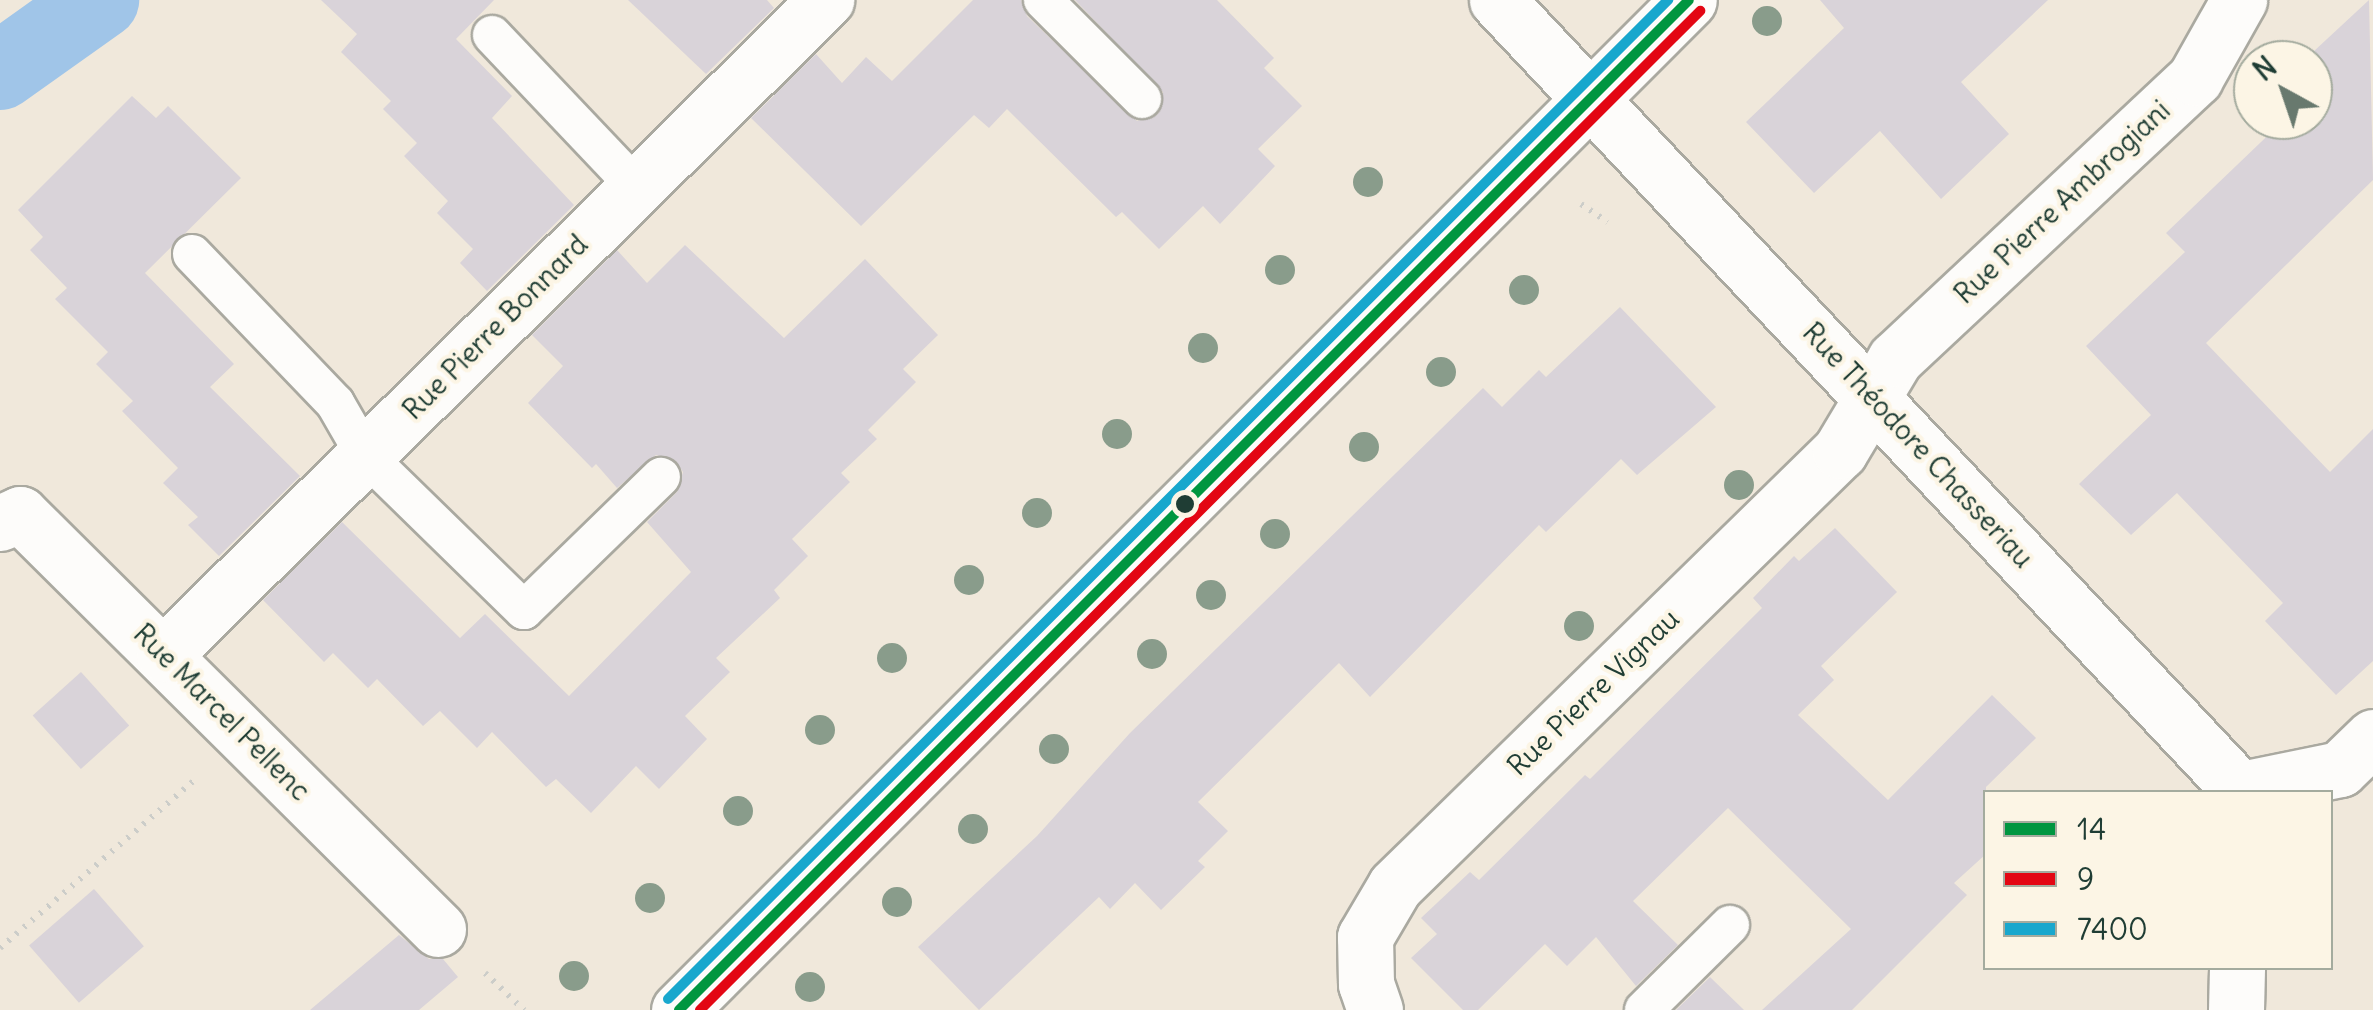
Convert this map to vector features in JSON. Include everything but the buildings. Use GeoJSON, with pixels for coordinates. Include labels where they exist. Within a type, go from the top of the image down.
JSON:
{"type":"FeatureCollection","features":[{"type":"Feature","properties":{"kind":"street","name":"Rue Pierre Bonnard"},"geometry":{"type":"LineString","coordinates":[[164,654],[826,0]]}},
{"type":"Feature","properties":{"kind":"street"},"geometry":{"type":"LineString","coordinates":[[1497,0],[1591,99]]}},
{"type":"Feature","properties":{"kind":"street"},"geometry":{"type":"LineString","coordinates":[[679,1010],[1689,0]]}},
{"type":"Feature","properties":{"kind":"street","name":"Rue Pierre Ambrogiani"},"geometry":{"type":"LineString","coordinates":[[1874,395],[1895,359],[2195,78],[2239,0]]}},
{"type":"Feature","properties":{"kind":"street","name":"Rue Théodore Chasseriau"},"geometry":{"type":"LineString","coordinates":[[1591,99],[1874,395],[2241,790]]}},
{"type":"Feature","properties":{"kind":"street","name":"Rue Pierre Vignau"},"geometry":{"type":"LineString","coordinates":[[1375,1010],[1366,984],[1365,937],[1395,886],[1840,451],[1874,395]]}},
{"type":"Feature","properties":{"kind":"street","name":"Rue Marcel Pellenc"},"geometry":{"type":"LineString","coordinates":[[0,524],[20,514],[438,928]]}},
{"type":"Feature","properties":{"kind":"street"},"geometry":{"type":"LineString","coordinates":[[2246,790],[2340,769],[2373,737]]}},
{"type":"Feature","properties":{"kind":"street"},"geometry":{"type":"LineString","coordinates":[[2236,1010],[2237,970]]}},
{"type":"Feature","properties":{"kind":"lane"},"geometry":{"type":"LineString","coordinates":[[1043,0],[1142,99]]}},
{"type":"Feature","properties":{"kind":"lane"},"geometry":{"type":"LineString","coordinates":[[492,35],[636,187]]}},
{"type":"Feature","properties":{"kind":"lane"},"geometry":{"type":"LineString","coordinates":[[192,254],[335,404],[366,455],[524,610],[661,476]]}},
{"type":"Feature","properties":{"kind":"lane"},"geometry":{"type":"LineString","coordinates":[[1644,1010],[1730,925]]}},
{"type":"Feature","properties":{"kind":"path"},"geometry":{"type":"LineString","coordinates":[[0,948],[246,736]]}},
{"type":"Feature","properties":{"kind":"waterway"},"geometry":{"type":"LineString","coordinates":[[0,71],[100,0]]}},
{"type":"Feature","properties":{"kind":"transit line","name":"7400"},"geometry":{"type":"LineString","coordinates":[[668,999],[1668,0]]}},
{"type":"Feature","properties":{"kind":"transit line","name":"14"},"geometry":{"type":"LineString","coordinates":[[679,1010],[1689,0]]}},
{"type":"Feature","properties":{"kind":"transit line","name":"9"},"geometry":{"type":"LineString","coordinates":[[700,1010],[1700,11]]}}]}
